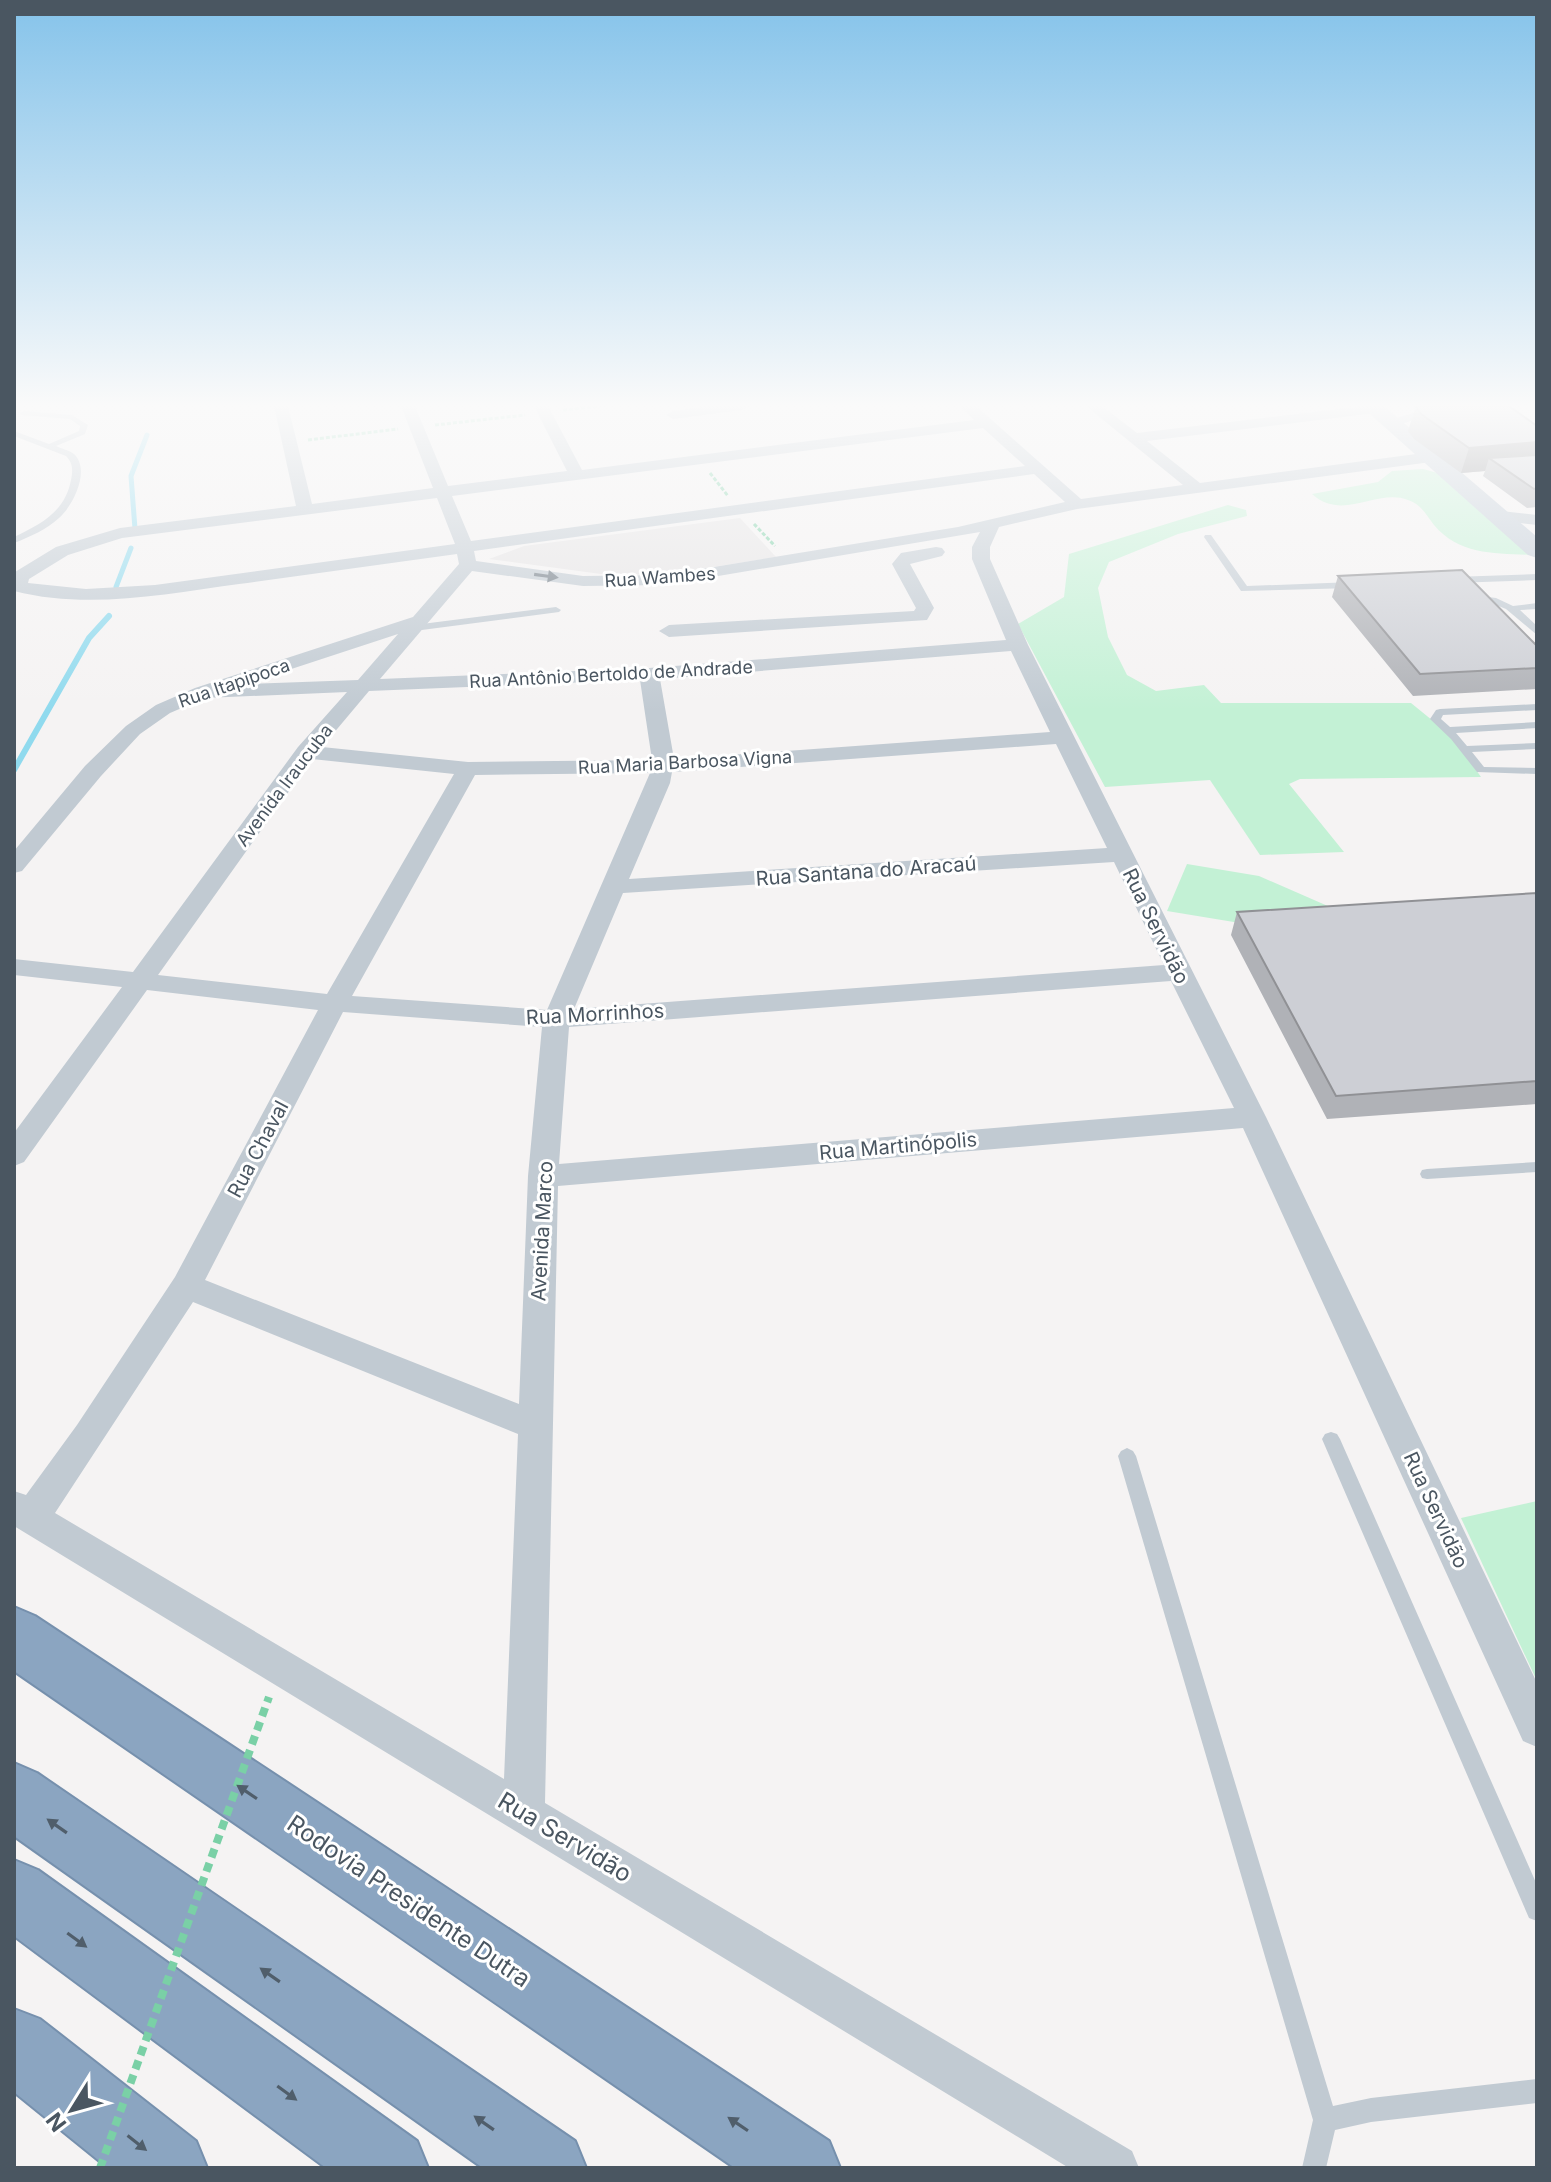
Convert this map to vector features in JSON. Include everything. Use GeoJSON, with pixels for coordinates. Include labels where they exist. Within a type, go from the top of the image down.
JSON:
{"type":"FeatureCollection","features":[{"type":"Feature","properties":{"kind":"highway","name":"Rodovia Presidente Dutra"},"geometry":{"type":"LineString","coordinates":[[14,1636],[802,2168]]}},
{"type":"Feature","properties":{"kind":"highway"},"geometry":{"type":"LineString","coordinates":[[14,1796],[548,2168]]}},
{"type":"Feature","properties":{"kind":"highway"},"geometry":{"type":"LineString","coordinates":[[14,1894],[390,2168]]}},
{"type":"Feature","properties":{"kind":"highway"},"geometry":{"type":"LineString","coordinates":[[14,2045],[169,2168]]}},
{"type":"Feature","properties":{"kind":"street"},"geometry":{"type":"LineString","coordinates":[[322,508],[147,529],[90,541],[38,564],[21,576],[16,587],[35,591],[110,594],[467,557],[785,508]]}},
{"type":"Feature","properties":{"kind":"street"},"geometry":{"type":"LineString","coordinates":[[447,508],[467,557]]}},
{"type":"Feature","properties":{"kind":"street"},"geometry":{"type":"LineString","coordinates":[[669,631],[920,616],[925,608],[901,564],[903,560],[986,536],[1066,508]]}},
{"type":"Feature","properties":{"kind":"street"},"geometry":{"type":"LineString","coordinates":[[1491,508],[1537,550]]}},
{"type":"Feature","properties":{"kind":"street"},"geometry":{"type":"LineString","coordinates":[[1501,516],[1537,520]]}},
{"type":"Feature","properties":{"kind":"street","name":"Rua Wambes"},"geometry":{"type":"LineString","coordinates":[[467,557],[583,581],[665,580],[986,536]]}},
{"type":"Feature","properties":{"kind":"street","name":"Rua Servidão"},"geometry":{"type":"LineString","coordinates":[[986,536],[981,559],[1018,645],[1177,972],[1252,1117],[1537,1727]]}},
{"type":"Feature","properties":{"kind":"street","name":"Avenida Iraucuba"},"geometry":{"type":"LineString","coordinates":[[14,1155],[306,752],[418,624],[467,557]]}},
{"type":"Feature","properties":{"kind":"street","name":"Rua Itapipoca"},"geometry":{"type":"LineString","coordinates":[[14,866],[93,771],[133,730],[163,709],[202,692],[418,624]]}},
{"type":"Feature","properties":{"kind":"street","name":"Rua Antônio Bertoldo de Andrade"},"geometry":{"type":"LineString","coordinates":[[202,692],[649,674],[1018,645]]}},
{"type":"Feature","properties":{"kind":"street","name":"Avenida Marco"},"geometry":{"type":"LineString","coordinates":[[524,1813],[533,1425],[543,1176],[556,1019],[659,783],[663,766],[649,674]]}},
{"type":"Feature","properties":{"kind":"street","name":"Rua Maria Barbosa Vigna"},"geometry":{"type":"LineString","coordinates":[[306,752],[468,769],[663,766],[1064,737]]}},
{"type":"Feature","properties":{"kind":"street","name":"Rua Chaval"},"geometry":{"type":"LineString","coordinates":[[22,1512],[89,1436],[186,1286],[335,1003],[468,769]]}},
{"type":"Feature","properties":{"kind":"street","name":"Rua Santana do Aracaú"},"geometry":{"type":"LineString","coordinates":[[611,887],[1122,854]]}},
{"type":"Feature","properties":{"kind":"street","name":"Rua Morrinhos"},"geometry":{"type":"LineString","coordinates":[[14,967],[335,1003],[556,1019],[1177,972]]}},
{"type":"Feature","properties":{"kind":"street","name":"Rua Martinópolis"},"geometry":{"type":"LineString","coordinates":[[543,1176],[1252,1117]]}},
{"type":"Feature","properties":{"kind":"street"},"geometry":{"type":"LineString","coordinates":[[186,1286],[533,1425]]}},
{"type":"Feature","properties":{"kind":"street","name":"Rua Servidão"},"geometry":{"type":"LineString","coordinates":[[22,1512],[1115,2168]]}},
{"type":"Feature","properties":{"kind":"lane"},"geometry":{"type":"LineString","coordinates":[[14,540],[54,519],[63,508]]}},
{"type":"Feature","properties":{"kind":"lane"},"geometry":{"type":"LineString","coordinates":[[1208,537],[1244,589],[1367,584]]}},
{"type":"Feature","properties":{"kind":"lane"},"geometry":{"type":"LineString","coordinates":[[1444,581],[1537,577]]}},
{"type":"Feature","properties":{"kind":"lane"},"geometry":{"type":"LineString","coordinates":[[1473,598],[1499,601],[1515,608],[1537,632]]}},
{"type":"Feature","properties":{"kind":"lane"},"geometry":{"type":"LineString","coordinates":[[1515,608],[1537,606]]}},
{"type":"Feature","properties":{"kind":"lane"},"geometry":{"type":"LineString","coordinates":[[418,624],[556,610]]}},
{"type":"Feature","properties":{"kind":"lane"},"geometry":{"type":"LineString","coordinates":[[1537,707],[1440,712],[1435,719],[1481,770],[1537,771]]}},
{"type":"Feature","properties":{"kind":"lane"},"geometry":{"type":"LineString","coordinates":[[1447,730],[1537,725]]}},
{"type":"Feature","properties":{"kind":"lane"},"geometry":{"type":"LineString","coordinates":[[1464,749],[1537,746]]}},
{"type":"Feature","properties":{"kind":"lane"},"geometry":{"type":"LineString","coordinates":[[1427,1174],[1537,1167]]}},
{"type":"Feature","properties":{"kind":"lane"},"geometry":{"type":"LineString","coordinates":[[1331,1439],[1537,1910]]}},
{"type":"Feature","properties":{"kind":"lane"},"geometry":{"type":"LineString","coordinates":[[1127,1456],[1325,2120],[1314,2168]]}},
{"type":"Feature","properties":{"kind":"lane"},"geometry":{"type":"LineString","coordinates":[[1325,2120],[1371,2110],[1537,2091]]}},
{"type":"Feature","properties":{"kind":"path"},"geometry":{"type":"LineString","coordinates":[[100,2168],[269,1697]]}},
{"type":"Feature","properties":{"kind":"shaded area"},"geometry":{"type":"Polygon","coordinates":[[[740,518],[776,557],[661,575],[601,574],[489,559],[524,546],[740,518]]]}},
{"type":"Feature","properties":{"kind":"green space"},"geometry":{"type":"Polygon","coordinates":[[[1219,508],[1246,510],[1247,516],[1178,534],[1109,562],[1098,588],[1108,637],[1127,675],[1156,691],[1204,685],[1221,703],[1411,703],[1454,738],[1481,777],[1300,779],[1289,784],[1344,852],[1260,855],[1210,780],[1105,787],[1018,624],[1064,597],[1069,554],[1219,508]]]}},
{"type":"Feature","properties":{"kind":"green space"},"geometry":{"type":"Polygon","coordinates":[[[1421,508],[1481,508],[1532,555],[1467,548],[1444,535],[1421,508]]]}},
{"type":"Feature","properties":{"kind":"green space"},"geometry":{"type":"Polygon","coordinates":[[[1187,864],[1259,876],[1337,910],[1537,894],[1252,925],[1167,911],[1187,864]]]}},
{"type":"Feature","properties":{"kind":"green space"},"geometry":{"type":"Polygon","coordinates":[[[1537,1501],[1537,1681],[1461,1518],[1537,1501]]]}},
{"type":"Feature","properties":{"kind":"building"},"geometry":{"type":"Polygon","coordinates":[[[1462,570],[1537,646],[1537,668],[1420,674],[1338,576],[1462,570]]]}},
{"type":"Feature","properties":{"kind":"building"},"geometry":{"type":"Polygon","coordinates":[[[1537,893],[1537,1081],[1336,1096],[1237,912],[1537,893]]]}},
{"type":"Feature","properties":{"kind":"waterway"},"geometry":{"type":"LineString","coordinates":[[133,508],[135,529]]}},
{"type":"Feature","properties":{"kind":"waterway"},"geometry":{"type":"LineString","coordinates":[[116,587],[131,548]]}},
{"type":"Feature","properties":{"kind":"waterway"},"geometry":{"type":"LineString","coordinates":[[14,770],[89,638],[109,616]]}}]}
